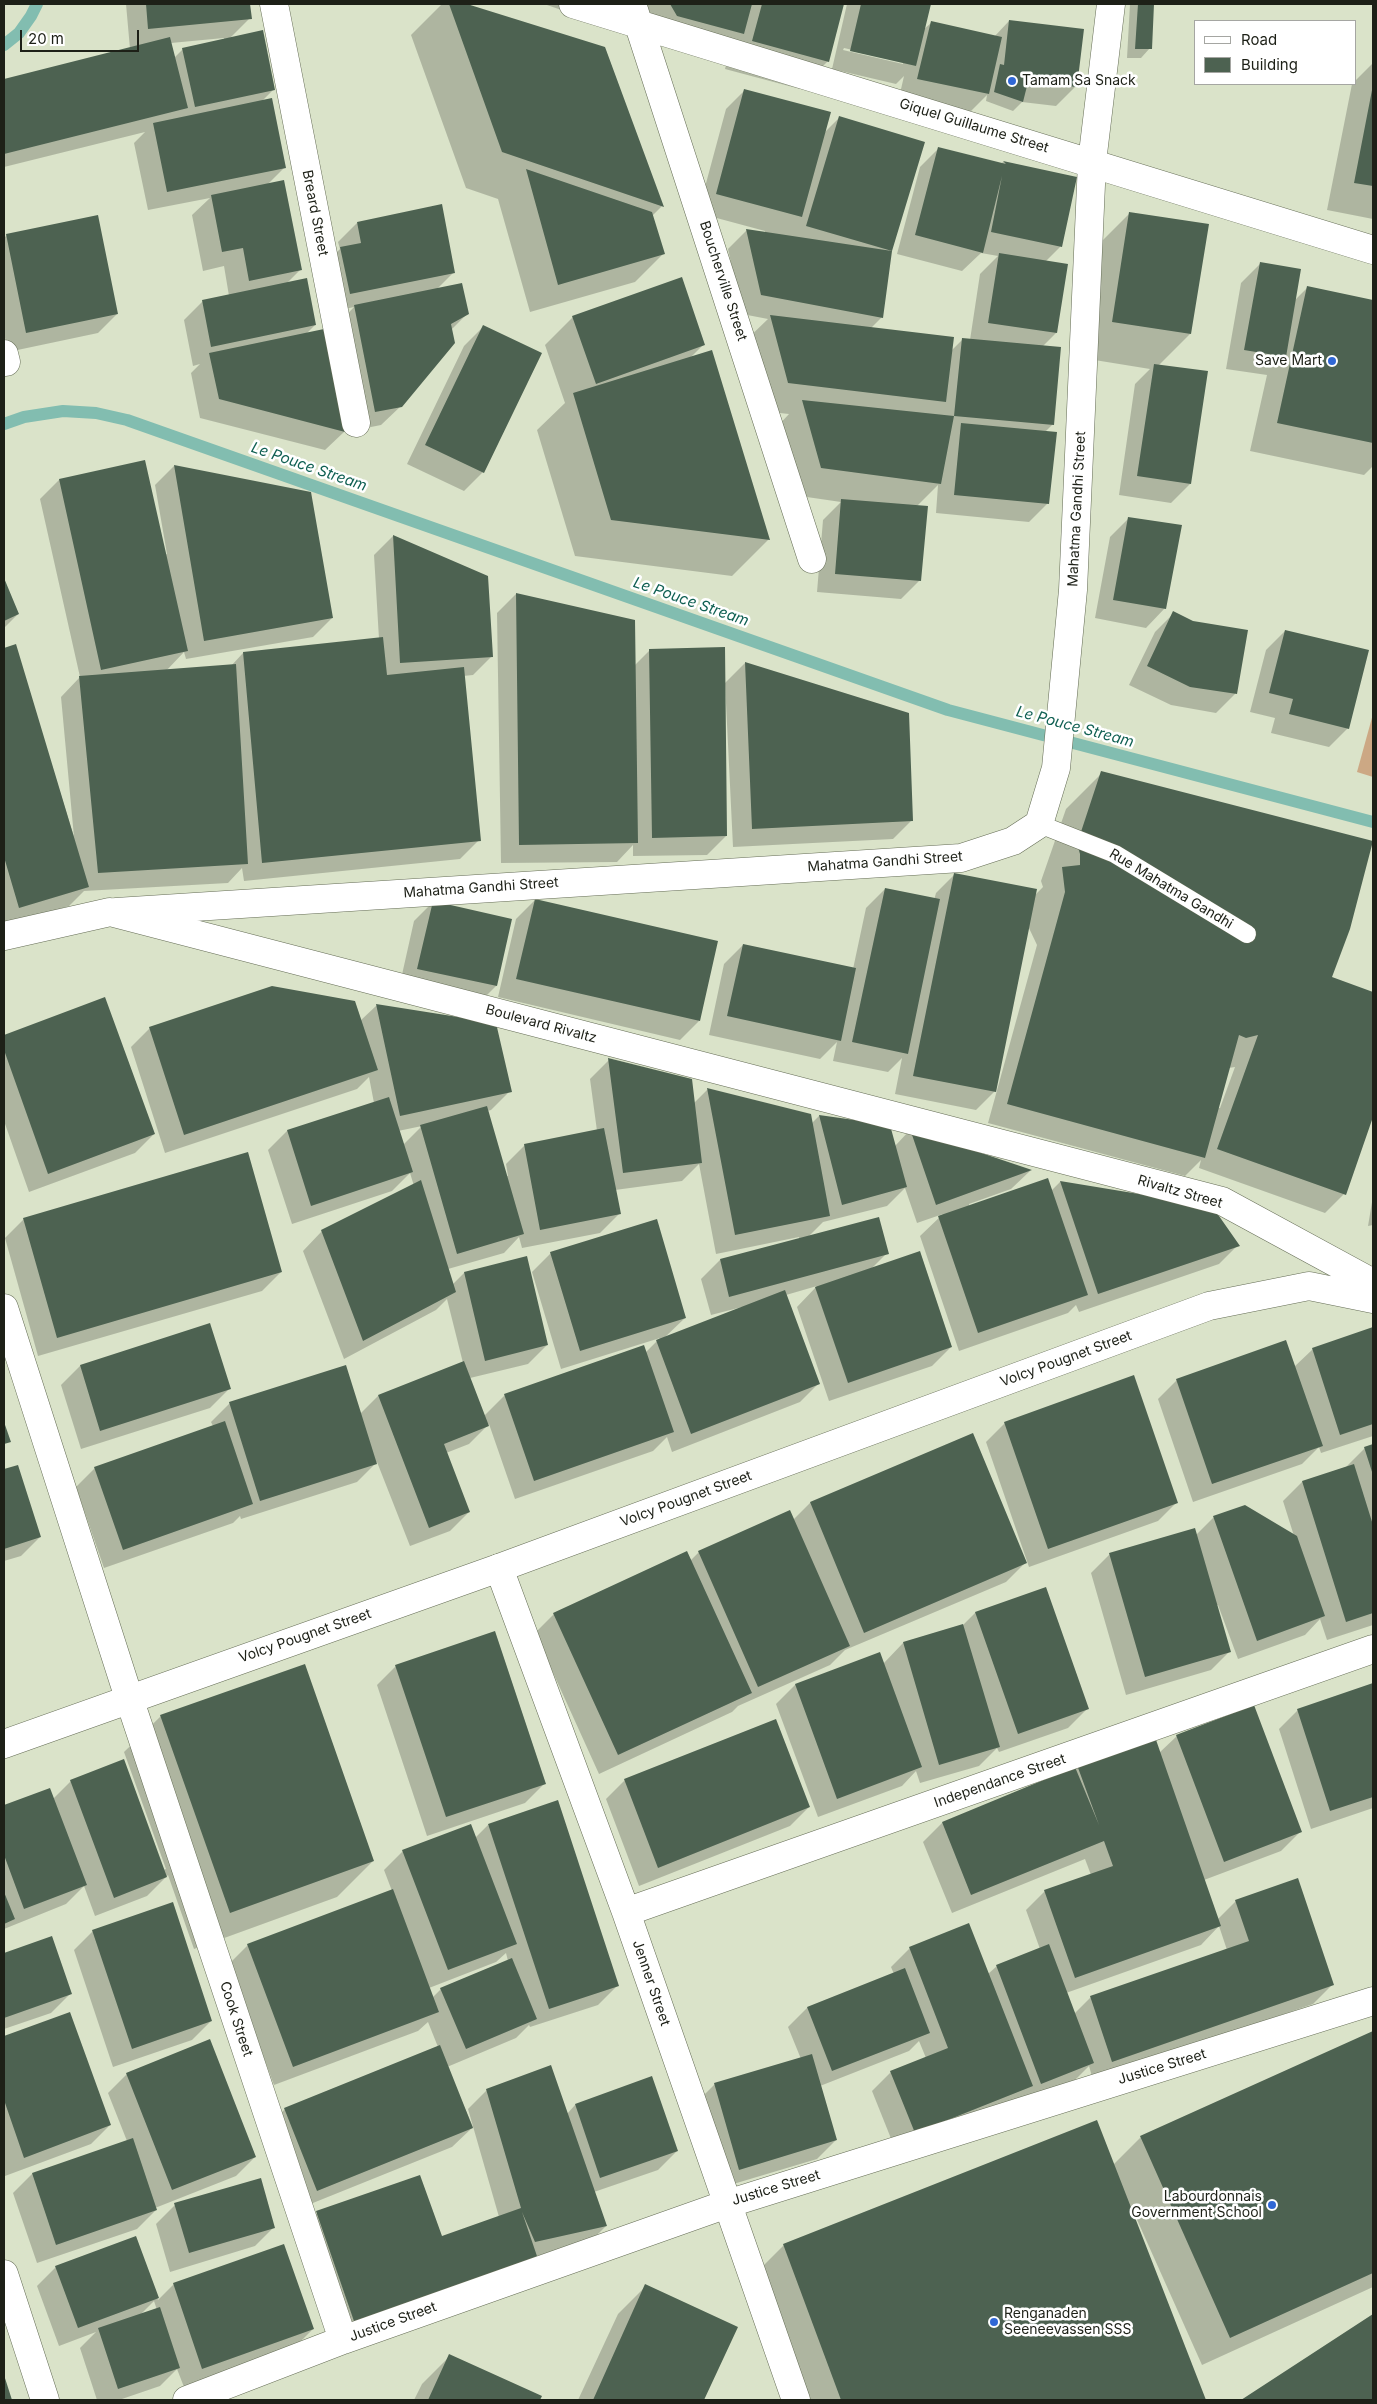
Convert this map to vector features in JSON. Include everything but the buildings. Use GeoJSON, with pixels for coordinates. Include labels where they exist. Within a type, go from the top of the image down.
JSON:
{"type":"FeatureCollection","features":[{"type":"Feature","properties":{"kind":"street","name":"Breard Street"},"geometry":{"type":"LineString","coordinates":[[274,4],[356,423]]}},
{"type":"Feature","properties":{"kind":"street","name":"Giquel Guillaume Street"},"geometry":{"type":"LineString","coordinates":[[574,4],[636,13],[1092,162],[1373,250]]}},
{"type":"Feature","properties":{"kind":"street","name":"Mahatma Gandhi Street"},"geometry":{"type":"LineString","coordinates":[[4,936],[110,912],[961,858],[1013,841],[1039,824],[1056,768],[1073,590],[1092,162],[1111,4]]}},
{"type":"Feature","properties":{"kind":"street","name":"Boucherville Street"},"geometry":{"type":"LineString","coordinates":[[636,13],[812,559]]}},
{"type":"Feature","properties":{"kind":"street","name":"Boulevard Rivaltz"},"geometry":{"type":"LineString","coordinates":[[110,912],[973,1137]]}},
{"type":"Feature","properties":{"kind":"street","name":"Rivaltz Street"},"geometry":{"type":"LineString","coordinates":[[973,1137],[1222,1201],[1373,1283]]}},
{"type":"Feature","properties":{"kind":"street","name":"Volcy Pougnet Street"},"geometry":{"type":"LineString","coordinates":[[4,1744],[499,1568],[1209,1306],[1309,1286],[1373,1299]]}},
{"type":"Feature","properties":{"kind":"street","name":"Cook Street"},"geometry":{"type":"LineString","coordinates":[[4,1308],[129,1698],[343,2340]]}},
{"type":"Feature","properties":{"kind":"street","name":"Jenner Street"},"geometry":{"type":"LineString","coordinates":[[499,1568],[626,1912],[726,2204],[796,2400]]}},
{"type":"Feature","properties":{"kind":"street","name":"Independance Street"},"geometry":{"type":"LineString","coordinates":[[626,1912],[1373,1649]]}},
{"type":"Feature","properties":{"kind":"street","name":"Justice Street"},"geometry":{"type":"LineString","coordinates":[[187,2400],[343,2340],[726,2204],[1373,2001]]}},
{"type":"Feature","properties":{"kind":"street"},"geometry":{"type":"LineString","coordinates":[[4,2274],[45,2400]]}},
{"type":"Feature","properties":{"kind":"lane","name":"Rue Mahatma Gandhi"},"geometry":{"type":"LineString","coordinates":[[1039,824],[1115,854],[1247,934]]}},
{"type":"Feature","properties":{"kind":"shaded area"},"geometry":{"type":"Polygon","coordinates":[[[1373,714],[1373,777],[1357,772],[1373,714]]]}},
{"type":"Feature","properties":{"kind":"waterway"},"geometry":{"type":"LineString","coordinates":[[4,45],[19,33],[37,4]]}},
{"type":"Feature","properties":{"kind":"waterway","name":"Le Pouce Stream"},"geometry":{"type":"LineString","coordinates":[[4,424],[24,417],[63,411],[96,413],[127,420],[948,710],[1373,822]]}},
{"type":"Feature","properties":{"kind":"place","name":"Tamam Sa Snack"},"geometry":{"type":"Point","coordinates":[1012,81]}},
{"type":"Feature","properties":{"kind":"place","name":"Save Mart"},"geometry":{"type":"Point","coordinates":[1332,361]}},
{"type":"Feature","properties":{"kind":"place","name":"Labourdonnais Government School"},"geometry":{"type":"Point","coordinates":[1272,2205]}},
{"type":"Feature","properties":{"kind":"place","name":"Renganaden Seeneevassen SSS"},"geometry":{"type":"Point","coordinates":[994,2322]}}]}
